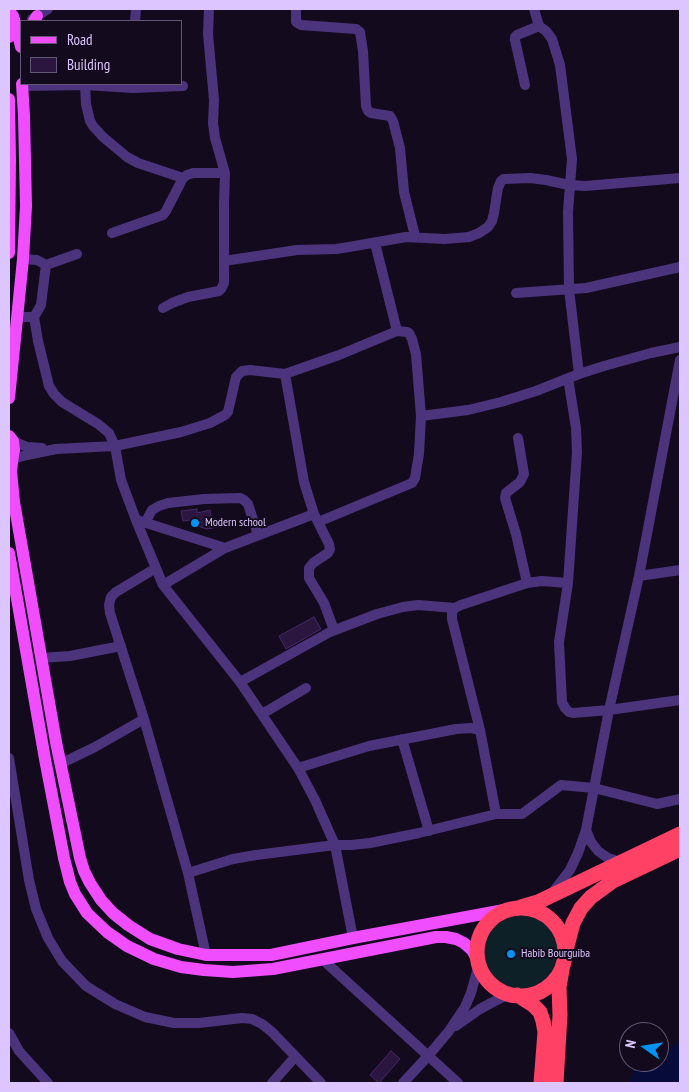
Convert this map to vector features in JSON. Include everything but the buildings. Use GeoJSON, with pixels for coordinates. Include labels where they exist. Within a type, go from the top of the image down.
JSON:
{"type":"FeatureCollection","features":[{"type":"Feature","properties":{"kind":"highway"},"geometry":{"type":"LineString","coordinates":[[516,908],[542,913],[554,922],[561,934],[565,948],[564,959],[558,976],[548,987],[535,994],[521,996],[506,994],[493,986],[484,975],[479,963],[478,946],[482,933],[490,921],[501,913],[516,908],[538,902],[549,897],[680,834]]}},
{"type":"Feature","properties":{"kind":"highway"},"geometry":{"type":"LineString","coordinates":[[556,1083],[560,976],[573,923],[581,908],[591,897],[613,881],[680,849]]}},
{"type":"Feature","properties":{"kind":"highway"},"geometry":{"type":"LineString","coordinates":[[515,995],[533,1005],[540,1012],[544,1021],[545,1032],[541,1083]]}},
{"type":"Feature","properties":{"kind":"main road"},"geometry":{"type":"LineString","coordinates":[[9,11],[14,16],[15,29],[20,43]]}},
{"type":"Feature","properties":{"kind":"main road"},"geometry":{"type":"LineString","coordinates":[[9,398],[23,259],[26,206],[22,85]]}},
{"type":"Feature","properties":{"kind":"main road"},"geometry":{"type":"LineString","coordinates":[[9,99],[9,253]]}},
{"type":"Feature","properties":{"kind":"main road"},"geometry":{"type":"LineString","coordinates":[[10,118],[24,116]]}},
{"type":"Feature","properties":{"kind":"main road"},"geometry":{"type":"LineString","coordinates":[[9,423],[14,450],[11,459],[13,497],[60,764],[84,871],[101,900],[113,913],[150,939],[178,950],[206,955],[271,954],[516,908]]}},
{"type":"Feature","properties":{"kind":"main road"},"geometry":{"type":"LineString","coordinates":[[9,553],[45,759],[70,882],[87,913],[107,932],[127,946],[154,958],[181,967],[204,970],[233,972],[273,969],[436,937],[446,937],[464,942],[472,950],[479,963]]}},
{"type":"Feature","properties":{"kind":"street"},"geometry":{"type":"LineString","coordinates":[[33,20],[48,9]]}},
{"type":"Feature","properties":{"kind":"street"},"geometry":{"type":"LineString","coordinates":[[163,308],[188,297],[221,289],[224,283],[225,173],[215,138],[213,122],[214,100],[208,34],[208,9]]}},
{"type":"Feature","properties":{"kind":"street"},"geometry":{"type":"LineString","coordinates":[[296,9],[296,22],[301,25],[356,29],[360,32],[366,106],[371,113],[390,116],[393,120],[400,148],[404,192],[414,236]]}},
{"type":"Feature","properties":{"kind":"street"},"geometry":{"type":"LineString","coordinates":[[534,9],[539,26],[546,30],[552,39],[560,65],[572,159],[568,212],[569,289],[579,374]]}},
{"type":"Feature","properties":{"kind":"street"},"geometry":{"type":"LineString","coordinates":[[525,85],[514,40],[516,34],[539,26]]}},
{"type":"Feature","properties":{"kind":"street"},"geometry":{"type":"LineString","coordinates":[[22,85],[183,86]]}},
{"type":"Feature","properties":{"kind":"street"},"geometry":{"type":"LineString","coordinates":[[85,85],[86,104],[90,121],[103,137],[126,157],[138,164],[183,178]]}},
{"type":"Feature","properties":{"kind":"street"},"geometry":{"type":"LineString","coordinates":[[112,233],[164,214],[183,178],[193,173],[225,173]]}},
{"type":"Feature","properties":{"kind":"street"},"geometry":{"type":"LineString","coordinates":[[224,261],[297,250],[336,249],[414,236],[434,239],[469,238],[484,230],[492,221],[498,188],[502,180],[530,178],[585,186],[680,178]]}},
{"type":"Feature","properties":{"kind":"street"},"geometry":{"type":"LineString","coordinates":[[375,242],[397,331]]}},
{"type":"Feature","properties":{"kind":"street"},"geometry":{"type":"LineString","coordinates":[[23,259],[37,260],[46,264],[77,254]]}},
{"type":"Feature","properties":{"kind":"street"},"geometry":{"type":"LineString","coordinates":[[46,264],[41,305],[34,317],[49,386],[62,402],[109,433],[115,446],[121,480],[140,521],[163,584],[240,682],[298,768],[335,845],[353,938]]}},
{"type":"Feature","properties":{"kind":"street"},"geometry":{"type":"LineString","coordinates":[[516,293],[586,288],[680,267]]}},
{"type":"Feature","properties":{"kind":"street"},"geometry":{"type":"LineString","coordinates":[[17,317],[34,317]]}},
{"type":"Feature","properties":{"kind":"street"},"geometry":{"type":"LineString","coordinates":[[11,439],[27,447],[56,449],[115,446],[188,430],[219,419],[228,412],[236,377],[242,371],[250,370],[285,374],[340,355],[397,331],[409,333],[414,346],[421,416],[419,454],[415,478],[412,482],[316,518],[258,535],[225,548],[163,584]]}},
{"type":"Feature","properties":{"kind":"street"},"geometry":{"type":"LineString","coordinates":[[421,416],[468,410],[501,402],[579,374],[644,355],[680,347]]}},
{"type":"Feature","properties":{"kind":"street"},"geometry":{"type":"LineString","coordinates":[[549,897],[570,870],[586,830],[609,710],[639,576],[680,360]]}},
{"type":"Feature","properties":{"kind":"street"},"geometry":{"type":"LineString","coordinates":[[285,374],[304,482],[316,518],[330,549],[326,555],[313,563],[309,568],[309,578],[324,604],[334,630]]}},
{"type":"Feature","properties":{"kind":"street"},"geometry":{"type":"LineString","coordinates":[[568,378],[576,428],[577,452],[568,583],[559,642],[562,702],[565,708],[573,713],[680,700]]}},
{"type":"Feature","properties":{"kind":"street"},"geometry":{"type":"LineString","coordinates":[[518,438],[524,474],[523,479],[506,493],[505,498],[516,534],[527,584]]}},
{"type":"Feature","properties":{"kind":"street"},"geometry":{"type":"LineString","coordinates":[[11,459],[56,449]]}},
{"type":"Feature","properties":{"kind":"street"},"geometry":{"type":"LineString","coordinates":[[140,521],[152,510],[168,503],[204,498],[240,498],[248,504],[258,535]]}},
{"type":"Feature","properties":{"kind":"street"},"geometry":{"type":"LineString","coordinates":[[140,521],[225,548]]}},
{"type":"Feature","properties":{"kind":"street"},"geometry":{"type":"LineString","coordinates":[[156,568],[116,592],[111,597],[110,613],[144,719],[188,873],[206,955]]}},
{"type":"Feature","properties":{"kind":"street"},"geometry":{"type":"LineString","coordinates":[[639,576],[680,570]]}},
{"type":"Feature","properties":{"kind":"street"},"geometry":{"type":"LineString","coordinates":[[240,682],[334,630],[377,614],[418,605],[455,608],[527,584],[542,581],[568,583]]}},
{"type":"Feature","properties":{"kind":"street"},"geometry":{"type":"LineString","coordinates":[[455,608],[452,612],[452,619],[480,730],[496,814]]}},
{"type":"Feature","properties":{"kind":"street"},"geometry":{"type":"LineString","coordinates":[[41,658],[70,656],[120,646]]}},
{"type":"Feature","properties":{"kind":"street"},"geometry":{"type":"LineString","coordinates":[[262,714],[306,688]]}},
{"type":"Feature","properties":{"kind":"street"},"geometry":{"type":"LineString","coordinates":[[60,764],[95,747],[144,719]]}},
{"type":"Feature","properties":{"kind":"street"},"geometry":{"type":"LineString","coordinates":[[298,768],[369,746],[402,739],[463,728],[480,730]]}},
{"type":"Feature","properties":{"kind":"street"},"geometry":{"type":"LineString","coordinates":[[402,739],[429,831]]}},
{"type":"Feature","properties":{"kind":"street"},"geometry":{"type":"LineString","coordinates":[[9,758],[29,880],[36,909],[48,938],[62,961],[86,986],[115,1004],[145,1017],[174,1023],[198,1023],[242,1018],[252,1019],[272,1032],[321,1083]]}},
{"type":"Feature","properties":{"kind":"street"},"geometry":{"type":"LineString","coordinates":[[188,873],[256,855],[335,845],[370,843],[429,831],[496,814],[522,814],[561,784],[594,788],[657,804],[680,799]]}},
{"type":"Feature","properties":{"kind":"street"},"geometry":{"type":"LineString","coordinates":[[586,830],[591,842],[598,851],[608,858],[620,862]]}},
{"type":"Feature","properties":{"kind":"street"},"geometry":{"type":"LineString","coordinates":[[322,959],[458,1083]]}},
{"type":"Feature","properties":{"kind":"street"},"geometry":{"type":"LineString","coordinates":[[403,1083],[449,1031],[465,1007],[471,994],[479,963]]}},
{"type":"Feature","properties":{"kind":"street"},"geometry":{"type":"LineString","coordinates":[[449,1031],[464,1019],[486,1006],[515,995]]}},
{"type":"Feature","properties":{"kind":"street"},"geometry":{"type":"LineString","coordinates":[[9,1033],[19,1051],[48,1083]]}},
{"type":"Feature","properties":{"kind":"street"},"geometry":{"type":"LineString","coordinates":[[9,1055],[19,1051]]}},
{"type":"Feature","properties":{"kind":"street"},"geometry":{"type":"LineString","coordinates":[[272,1083],[295,1057]]}},
{"type":"Feature","properties":{"kind":"shaded area"},"geometry":{"type":"Polygon","coordinates":[[[521,915],[535,918],[547,926],[555,938],[558,952],[555,966],[547,978],[535,986],[521,989],[507,986],[495,978],[487,966],[484,952],[487,938],[495,926],[507,918],[521,915]]]}},
{"type":"Feature","properties":{"kind":"shaded area"},"geometry":{"type":"Polygon","coordinates":[[[680,1042],[680,1083],[629,1083],[634,1072],[669,1072],[669,1048],[680,1042]]]}},
{"type":"Feature","properties":{"kind":"place","name":"Modern school"},"geometry":{"type":"Point","coordinates":[195,523]}},
{"type":"Feature","properties":{"kind":"place","name":"Habib Bourguiba"},"geometry":{"type":"Point","coordinates":[511,954]}}]}
